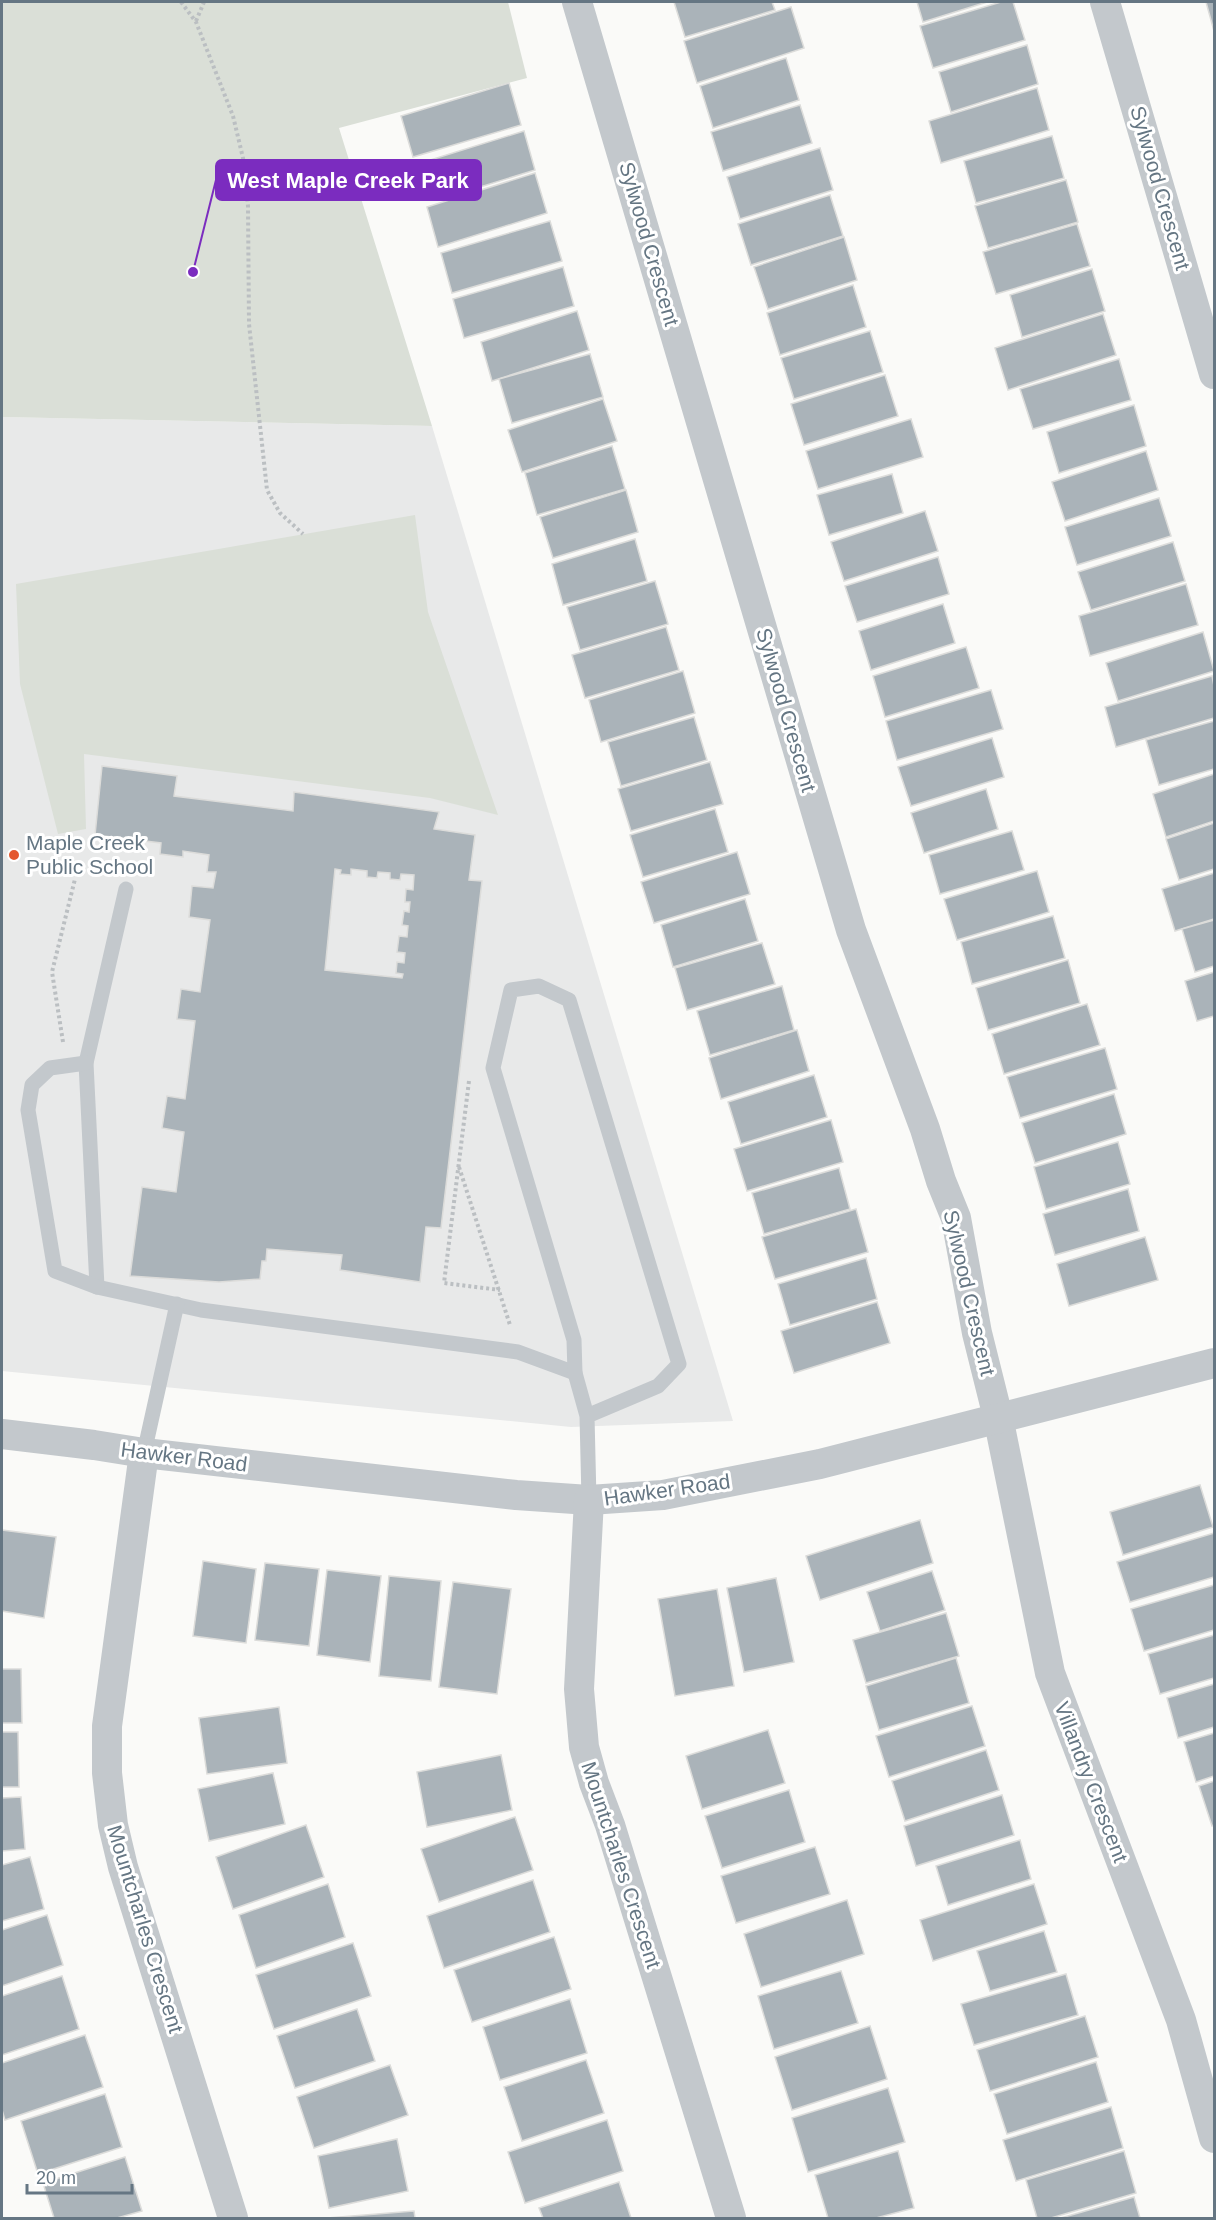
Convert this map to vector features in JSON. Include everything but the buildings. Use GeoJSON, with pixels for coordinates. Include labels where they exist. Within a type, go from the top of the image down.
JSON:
{"type":"FeatureCollection","features":[{"type":"Feature","properties":{"kind":"street","name":"Sylwood Crescent"},"geometry":{"type":"LineString","coordinates":[[577,2],[851,930],[956,1218],[977,1333],[998,1417]]}},
{"type":"Feature","properties":{"kind":"street","name":"Sylwood Crescent"},"geometry":{"type":"LineString","coordinates":[[1105,2],[1215,374]]}},
{"type":"Feature","properties":{"kind":"street","name":"Hawker Road"},"geometry":{"type":"LineString","coordinates":[[2,1434],[144,1453],[516,1495],[589,1500],[663,1495],[820,1464],[1215,1363]]}},
{"type":"Feature","properties":{"kind":"street","name":"Villandry Crescent"},"geometry":{"type":"LineString","coordinates":[[998,1417],[1050,1673],[1181,2020],[1215,2138]]}},
{"type":"Feature","properties":{"kind":"street","name":"Mountcharles Crescent"},"geometry":{"type":"LineString","coordinates":[[144,1453],[107,1726],[107,1773],[112,1825],[123,1867],[233,2218]]}},
{"type":"Feature","properties":{"kind":"street","name":"Mountcharles Crescent"},"geometry":{"type":"LineString","coordinates":[[589,1500],[579,1689],[584,1747],[731,2218]]}},
{"type":"Feature","properties":{"kind":"lane"},"geometry":{"type":"LineString","coordinates":[[97,1287],[86,1063],[126,889]]}},
{"type":"Feature","properties":{"kind":"lane"},"geometry":{"type":"LineString","coordinates":[[587,1416],[658,1386],[679,1364],[569,1000],[538,986],[511,990],[493,1068],[574,1340],[575,1373],[587,1416],[589,1500]]}},
{"type":"Feature","properties":{"kind":"lane"},"geometry":{"type":"LineString","coordinates":[[86,1063],[50,1068],[32,1085],[28,1110],[55,1271],[97,1287],[201,1310],[518,1352],[575,1373]]}},
{"type":"Feature","properties":{"kind":"lane"},"geometry":{"type":"LineString","coordinates":[[144,1453],[177,1304]]}},
{"type":"Feature","properties":{"kind":"path"},"geometry":{"type":"LineString","coordinates":[[181,2],[196,22],[233,116],[243,158],[248,206],[249,324],[267,490],[280,513],[303,534]]}},
{"type":"Feature","properties":{"kind":"path"},"geometry":{"type":"LineString","coordinates":[[196,22],[204,2]]}},
{"type":"Feature","properties":{"kind":"path"},"geometry":{"type":"LineString","coordinates":[[67,1066],[52,972],[75,879]]}},
{"type":"Feature","properties":{"kind":"path"},"geometry":{"type":"LineString","coordinates":[[470,1077],[444,1283],[500,1290]]}},
{"type":"Feature","properties":{"kind":"path"},"geometry":{"type":"LineString","coordinates":[[458,1165],[500,1290],[518,1352]]}},
{"type":"Feature","properties":{"kind":"shaded area"},"geometry":{"type":"Polygon","coordinates":[[[2,2],[508,2],[527,78],[339,128],[432,426],[2,417],[2,2]]]}},
{"type":"Feature","properties":{"kind":"shaded area"},"geometry":{"type":"Polygon","coordinates":[[[2,417],[432,426],[733,1421],[571,1427],[2,1371],[2,417]]]}},
{"type":"Feature","properties":{"kind":"shaded area"},"geometry":{"type":"Polygon","coordinates":[[[415,515],[428,612],[498,815],[430,798],[84,754],[86,829],[58,834],[20,684],[16,584],[415,515]]]}},
{"type":"Feature","properties":{"kind":"place","name":"West Maple Creek Park"},"geometry":{"type":"Point","coordinates":[193,272]}},
{"type":"Feature","properties":{"kind":"place","name":"Maple Creek Public School"},"geometry":{"type":"Point","coordinates":[14,855]}}]}
